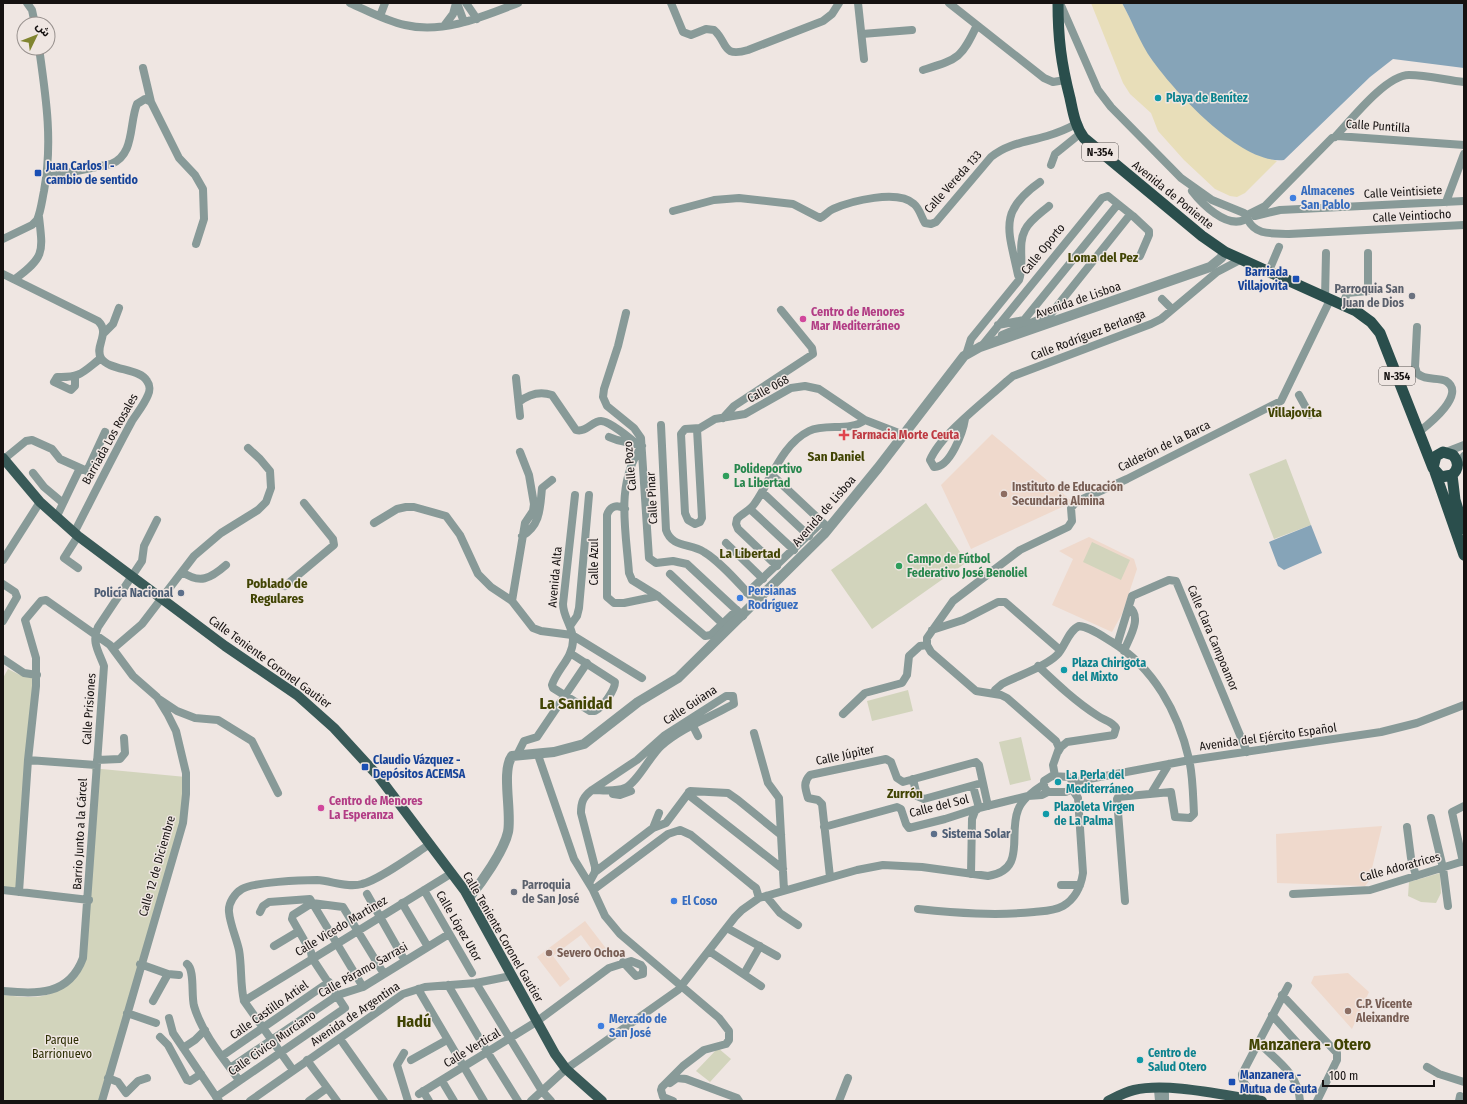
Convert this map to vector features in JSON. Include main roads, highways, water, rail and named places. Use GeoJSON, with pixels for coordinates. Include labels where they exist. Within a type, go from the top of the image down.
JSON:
{"type":"FeatureCollection","features":[{"type":"Feature","properties":{"kind":"highway","name":"Avenida de Poniente"},"geometry":{"type":"LineString","coordinates":[[1059,3],[1059,43],[1066,80],[1079,129],[1087,142],[1202,236],[1225,252],[1343,305],[1364,316],[1371,322],[1384,342],[1418,432]]}},
{"type":"Feature","properties":{"kind":"highway","name":"N-354"},"geometry":{"type":"LineString","coordinates":[[1418,432],[1429,444],[1453,455],[1458,466]]}},
{"type":"Feature","properties":{"kind":"highway","name":"N-354"},"geometry":{"type":"LineString","coordinates":[[1418,432],[1434,470],[1464,555]]}},
{"type":"Feature","properties":{"kind":"highway"},"geometry":{"type":"LineString","coordinates":[[1445,452],[1436,456],[1434,470],[1441,477],[1458,466]]}},
{"type":"Feature","properties":{"kind":"highway"},"geometry":{"type":"LineString","coordinates":[[1458,466],[1455,500],[1464,529]]}},
{"type":"Feature","properties":{"kind":"main road","name":"Calle Teniente Coronel Gautier"},"geometry":{"type":"LineString","coordinates":[[4,459],[40,502],[56,518],[133,577],[236,653],[297,695],[323,716],[379,778],[452,873],[469,898],[536,1022],[566,1069],[602,1101]]}},
{"type":"Feature","properties":{"kind":"main road"},"geometry":{"type":"LineString","coordinates":[[1108,1101],[1133,1090],[1162,1088],[1260,1101]]}},
{"type":"Feature","properties":{"kind":"main road"},"geometry":{"type":"LineString","coordinates":[[1162,1100],[1170,1093],[1178,1090]]}},
{"type":"Feature","properties":{"kind":"water"},"geometry":{"type":"Polygon","coordinates":[[[1122,3],[1464,3],[1464,68],[1393,59],[1370,77],[1284,160],[1267,158],[1248,151],[1229,139],[1210,124],[1176,90],[1152,60],[1122,3]]]}},
{"type":"Feature","properties":{"kind":"water"},"geometry":{"type":"Polygon","coordinates":[[[1311,525],[1322,553],[1284,570],[1278,566],[1269,542],[1311,525]]]}},
{"type":"Feature","properties":{"kind":"place","name":"Playa de Benítez"},"geometry":{"type":"Point","coordinates":[1158,98]}},
{"type":"Feature","properties":{"kind":"place","name":"Juan Carlos I - cambio de sentido"},"geometry":{"type":"Point","coordinates":[38,173]}},
{"type":"Feature","properties":{"kind":"place","name":"Almacenes San Pablo"},"geometry":{"type":"Point","coordinates":[1293,198]}},
{"type":"Feature","properties":{"kind":"place","name":"Barriada Villajovita"},"geometry":{"type":"Point","coordinates":[1296,279]}},
{"type":"Feature","properties":{"kind":"place","name":"Parroquia San Juan de Dios"},"geometry":{"type":"Point","coordinates":[1412,296]}},
{"type":"Feature","properties":{"kind":"place","name":"Centro de Menores Mar Mediterráneo"},"geometry":{"type":"Point","coordinates":[803,319]}},
{"type":"Feature","properties":{"kind":"place","name":"Farmacia Morte Ceuta"},"geometry":{"type":"Point","coordinates":[844,435]}},
{"type":"Feature","properties":{"kind":"place","name":"Polideportivo La Libertad"},"geometry":{"type":"Point","coordinates":[726,476]}},
{"type":"Feature","properties":{"kind":"place","name":"Instituto de Educación Secundaria Almina"},"geometry":{"type":"Point","coordinates":[1004,494]}},
{"type":"Feature","properties":{"kind":"place","name":"Campo de Fútbol Federativo José Benoliel"},"geometry":{"type":"Point","coordinates":[899,566]}},
{"type":"Feature","properties":{"kind":"place","name":"Policía Nacional"},"geometry":{"type":"Point","coordinates":[181,593]}},
{"type":"Feature","properties":{"kind":"place","name":"Persianas Rodríguez"},"geometry":{"type":"Point","coordinates":[740,598]}},
{"type":"Feature","properties":{"kind":"place","name":"Plaza Chirigota del Mixto"},"geometry":{"type":"Point","coordinates":[1064,670]}},
{"type":"Feature","properties":{"kind":"place","name":"Claudio Vázquez - Depósitos ACEMSA"},"geometry":{"type":"Point","coordinates":[365,767]}},
{"type":"Feature","properties":{"kind":"place","name":"La Perla del Mediterráneo"},"geometry":{"type":"Point","coordinates":[1058,782]}},
{"type":"Feature","properties":{"kind":"place","name":"Centro de Menores La Esperanza"},"geometry":{"type":"Point","coordinates":[321,808]}},
{"type":"Feature","properties":{"kind":"place","name":"Plazoleta Virgen de La Palma"},"geometry":{"type":"Point","coordinates":[1046,814]}},
{"type":"Feature","properties":{"kind":"place","name":"Sistema Solar"},"geometry":{"type":"Point","coordinates":[934,834]}},
{"type":"Feature","properties":{"kind":"place","name":"Parroquia de San José"},"geometry":{"type":"Point","coordinates":[514,892]}},
{"type":"Feature","properties":{"kind":"place","name":"El Coso"},"geometry":{"type":"Point","coordinates":[674,901]}},
{"type":"Feature","properties":{"kind":"place","name":"Severo Ochoa"},"geometry":{"type":"Point","coordinates":[549,953]}},
{"type":"Feature","properties":{"kind":"place","name":"C.P. Vicente Aleixandre"},"geometry":{"type":"Point","coordinates":[1348,1011]}},
{"type":"Feature","properties":{"kind":"place","name":"Mercado de San José"},"geometry":{"type":"Point","coordinates":[601,1026]}},
{"type":"Feature","properties":{"kind":"place","name":"Centro de Salud Otero"},"geometry":{"type":"Point","coordinates":[1140,1060]}},
{"type":"Feature","properties":{"kind":"place","name":"Manzanera - Mutua de Ceuta"},"geometry":{"type":"Point","coordinates":[1232,1082]}},
{"type":"Feature","properties":{"kind":"district","name":"Loma del Pez"},"geometry":{"type":"Point","coordinates":[1103,257]}},
{"type":"Feature","properties":{"kind":"district","name":"Villajovita"},"geometry":{"type":"Point","coordinates":[1295,412]}},
{"type":"Feature","properties":{"kind":"district","name":"San Daniel"},"geometry":{"type":"Point","coordinates":[836,456]}},
{"type":"Feature","properties":{"kind":"district","name":"La Libertad"},"geometry":{"type":"Point","coordinates":[750,553]}},
{"type":"Feature","properties":{"kind":"district","name":"Poblado de Regulares"},"geometry":{"type":"Point","coordinates":[277,590]}},
{"type":"Feature","properties":{"kind":"district","name":"La Sanidad"},"geometry":{"type":"Point","coordinates":[576,703]}},
{"type":"Feature","properties":{"kind":"district","name":"Zurrón"},"geometry":{"type":"Point","coordinates":[905,793]}},
{"type":"Feature","properties":{"kind":"district","name":"Hadú"},"geometry":{"type":"Point","coordinates":[414,1021]}},
{"type":"Feature","properties":{"kind":"district","name":"Manzanera - Otero"},"geometry":{"type":"Point","coordinates":[1310,1044]}},
{"type":"Feature","properties":{"kind":"park label","name":"Parque Barrionuevo"},"geometry":{"type":"Point","coordinates":[62,1047]}}]}
